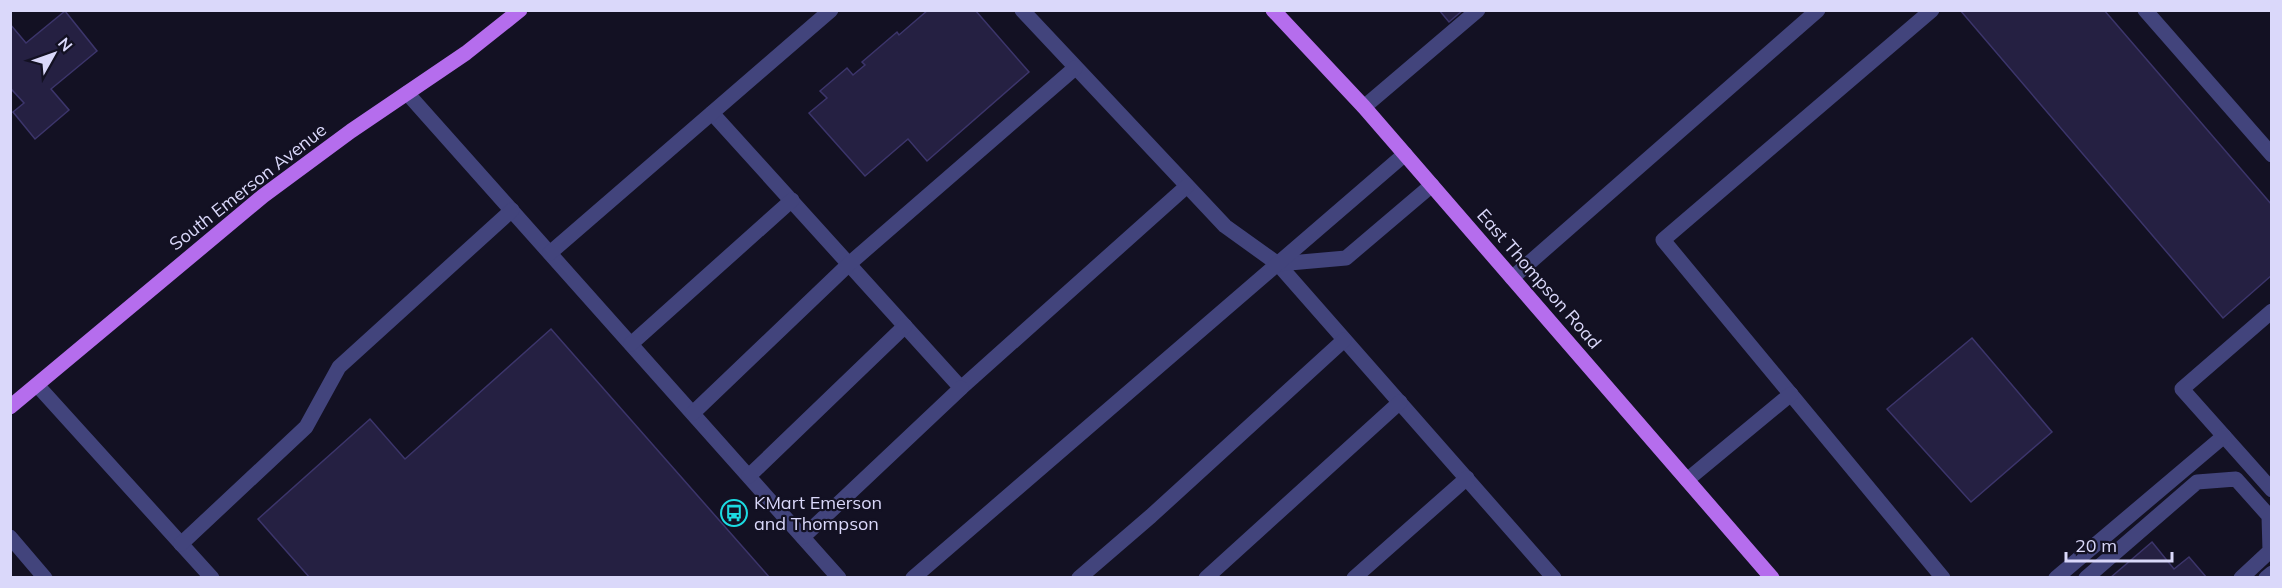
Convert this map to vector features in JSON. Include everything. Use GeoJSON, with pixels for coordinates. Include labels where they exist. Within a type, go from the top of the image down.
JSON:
{"type":"FeatureCollection","features":[{"type":"Feature","properties":{"kind":"main road","name":"South Emerson Avenue"},"geometry":{"type":"LineString","coordinates":[[10,407],[263,196],[351,130],[466,53],[520,10]]}},
{"type":"Feature","properties":{"kind":"main road","name":"East Thompson Road"},"geometry":{"type":"LineString","coordinates":[[1273,10],[1364,107],[1772,578]]}},
{"type":"Feature","properties":{"kind":"lane"},"geometry":{"type":"LineString","coordinates":[[550,253],[831,10]]}},
{"type":"Feature","properties":{"kind":"lane"},"geometry":{"type":"LineString","coordinates":[[1022,10],[1225,226],[1278,264],[1554,578]]}},
{"type":"Feature","properties":{"kind":"lane"},"geometry":{"type":"LineString","coordinates":[[1364,107],[1478,10]]}},
{"type":"Feature","properties":{"kind":"lane"},"geometry":{"type":"LineString","coordinates":[[1512,278],[1818,10]]}},
{"type":"Feature","properties":{"kind":"lane"},"geometry":{"type":"LineString","coordinates":[[1932,10],[1663,240],[1943,578]]}},
{"type":"Feature","properties":{"kind":"lane"},"geometry":{"type":"LineString","coordinates":[[2145,10],[2271,155]]}},
{"type":"Feature","properties":{"kind":"lane"},"geometry":{"type":"LineString","coordinates":[[693,413],[849,264],[1075,68]]}},
{"type":"Feature","properties":{"kind":"lane"},"geometry":{"type":"LineString","coordinates":[[407,93],[839,578]]}},
{"type":"Feature","properties":{"kind":"lane"},"geometry":{"type":"LineString","coordinates":[[712,113],[961,388]]}},
{"type":"Feature","properties":{"kind":"lane"},"geometry":{"type":"LineString","coordinates":[[913,578],[1405,154]]}},
{"type":"Feature","properties":{"kind":"lane"},"geometry":{"type":"LineString","coordinates":[[1278,264],[1347,258],[1432,185]]}},
{"type":"Feature","properties":{"kind":"lane"},"geometry":{"type":"LineString","coordinates":[[803,537],[961,388],[1187,186]]}},
{"type":"Feature","properties":{"kind":"lane"},"geometry":{"type":"LineString","coordinates":[[631,344],[792,200]]}},
{"type":"Feature","properties":{"kind":"lane"},"geometry":{"type":"LineString","coordinates":[[182,544],[306,427],[339,367],[512,210]]}},
{"type":"Feature","properties":{"kind":"lane"},"geometry":{"type":"LineString","coordinates":[[2271,311],[2182,389],[2271,490]]}},
{"type":"Feature","properties":{"kind":"lane"},"geometry":{"type":"LineString","coordinates":[[749,476],[905,326]]}},
{"type":"Feature","properties":{"kind":"lane"},"geometry":{"type":"LineString","coordinates":[[1079,578],[1151,516],[1344,340]]}},
{"type":"Feature","properties":{"kind":"lane"},"geometry":{"type":"LineString","coordinates":[[37,385],[212,578]]}},
{"type":"Feature","properties":{"kind":"lane"},"geometry":{"type":"LineString","coordinates":[[1687,480],[1791,394]]}},
{"type":"Feature","properties":{"kind":"lane"},"geometry":{"type":"LineString","coordinates":[[1206,578],[1400,402]]}},
{"type":"Feature","properties":{"kind":"lane"},"geometry":{"type":"LineString","coordinates":[[2055,578],[2224,436]]}},
{"type":"Feature","properties":{"kind":"lane"},"geometry":{"type":"LineString","coordinates":[[1354,578],[1467,478]]}},
{"type":"Feature","properties":{"kind":"lane"},"geometry":{"type":"LineString","coordinates":[[2086,578],[2197,482],[2236,479],[2269,516],[2270,551],[2241,578]]}},
{"type":"Feature","properties":{"kind":"lane"},"geometry":{"type":"LineString","coordinates":[[10,537],[45,578]]}},
{"type":"Feature","properties":{"kind":"lane"},"geometry":{"type":"LineString","coordinates":[[2266,578],[2271,573]]}},
{"type":"Feature","properties":{"kind":"building"},"geometry":{"type":"Polygon","coordinates":[[[928,10],[975,10],[1029,72],[927,161],[908,139],[865,176],[809,113],[827,98],[820,91],[847,68],[853,75],[865,65],[862,62],[897,32],[899,35],[928,10]]]}},
{"type":"Feature","properties":{"kind":"building"},"geometry":{"type":"Polygon","coordinates":[[[1439,10],[1463,10],[1449,22],[1439,10]]]}},
{"type":"Feature","properties":{"kind":"building"},"geometry":{"type":"Polygon","coordinates":[[[1960,10],[2104,10],[2272,205],[2272,275],[2223,318],[1960,10]]]}},
{"type":"Feature","properties":{"kind":"building"},"geometry":{"type":"Polygon","coordinates":[[[65,11],[97,51],[51,89],[69,110],[35,139],[13,112],[24,103],[12,90],[10,91],[10,24],[26,43],[65,11]]]}},
{"type":"Feature","properties":{"kind":"building"},"geometry":{"type":"Polygon","coordinates":[[[551,329],[770,578],[310,578],[258,519],[370,419],[405,459],[551,329]]]}},
{"type":"Feature","properties":{"kind":"building"},"geometry":{"type":"Polygon","coordinates":[[[1972,338],[2052,432],[1971,502],[1887,409],[1972,338]]]}},
{"type":"Feature","properties":{"kind":"building"},"geometry":{"type":"Polygon","coordinates":[[[2152,542],[2174,569],[2189,557],[2207,578],[2110,578],[2152,542]]]}},
{"type":"Feature","properties":{"kind":"place","name":"KMart Emerson and Thompson"},"geometry":{"type":"Point","coordinates":[734,513]}}]}
